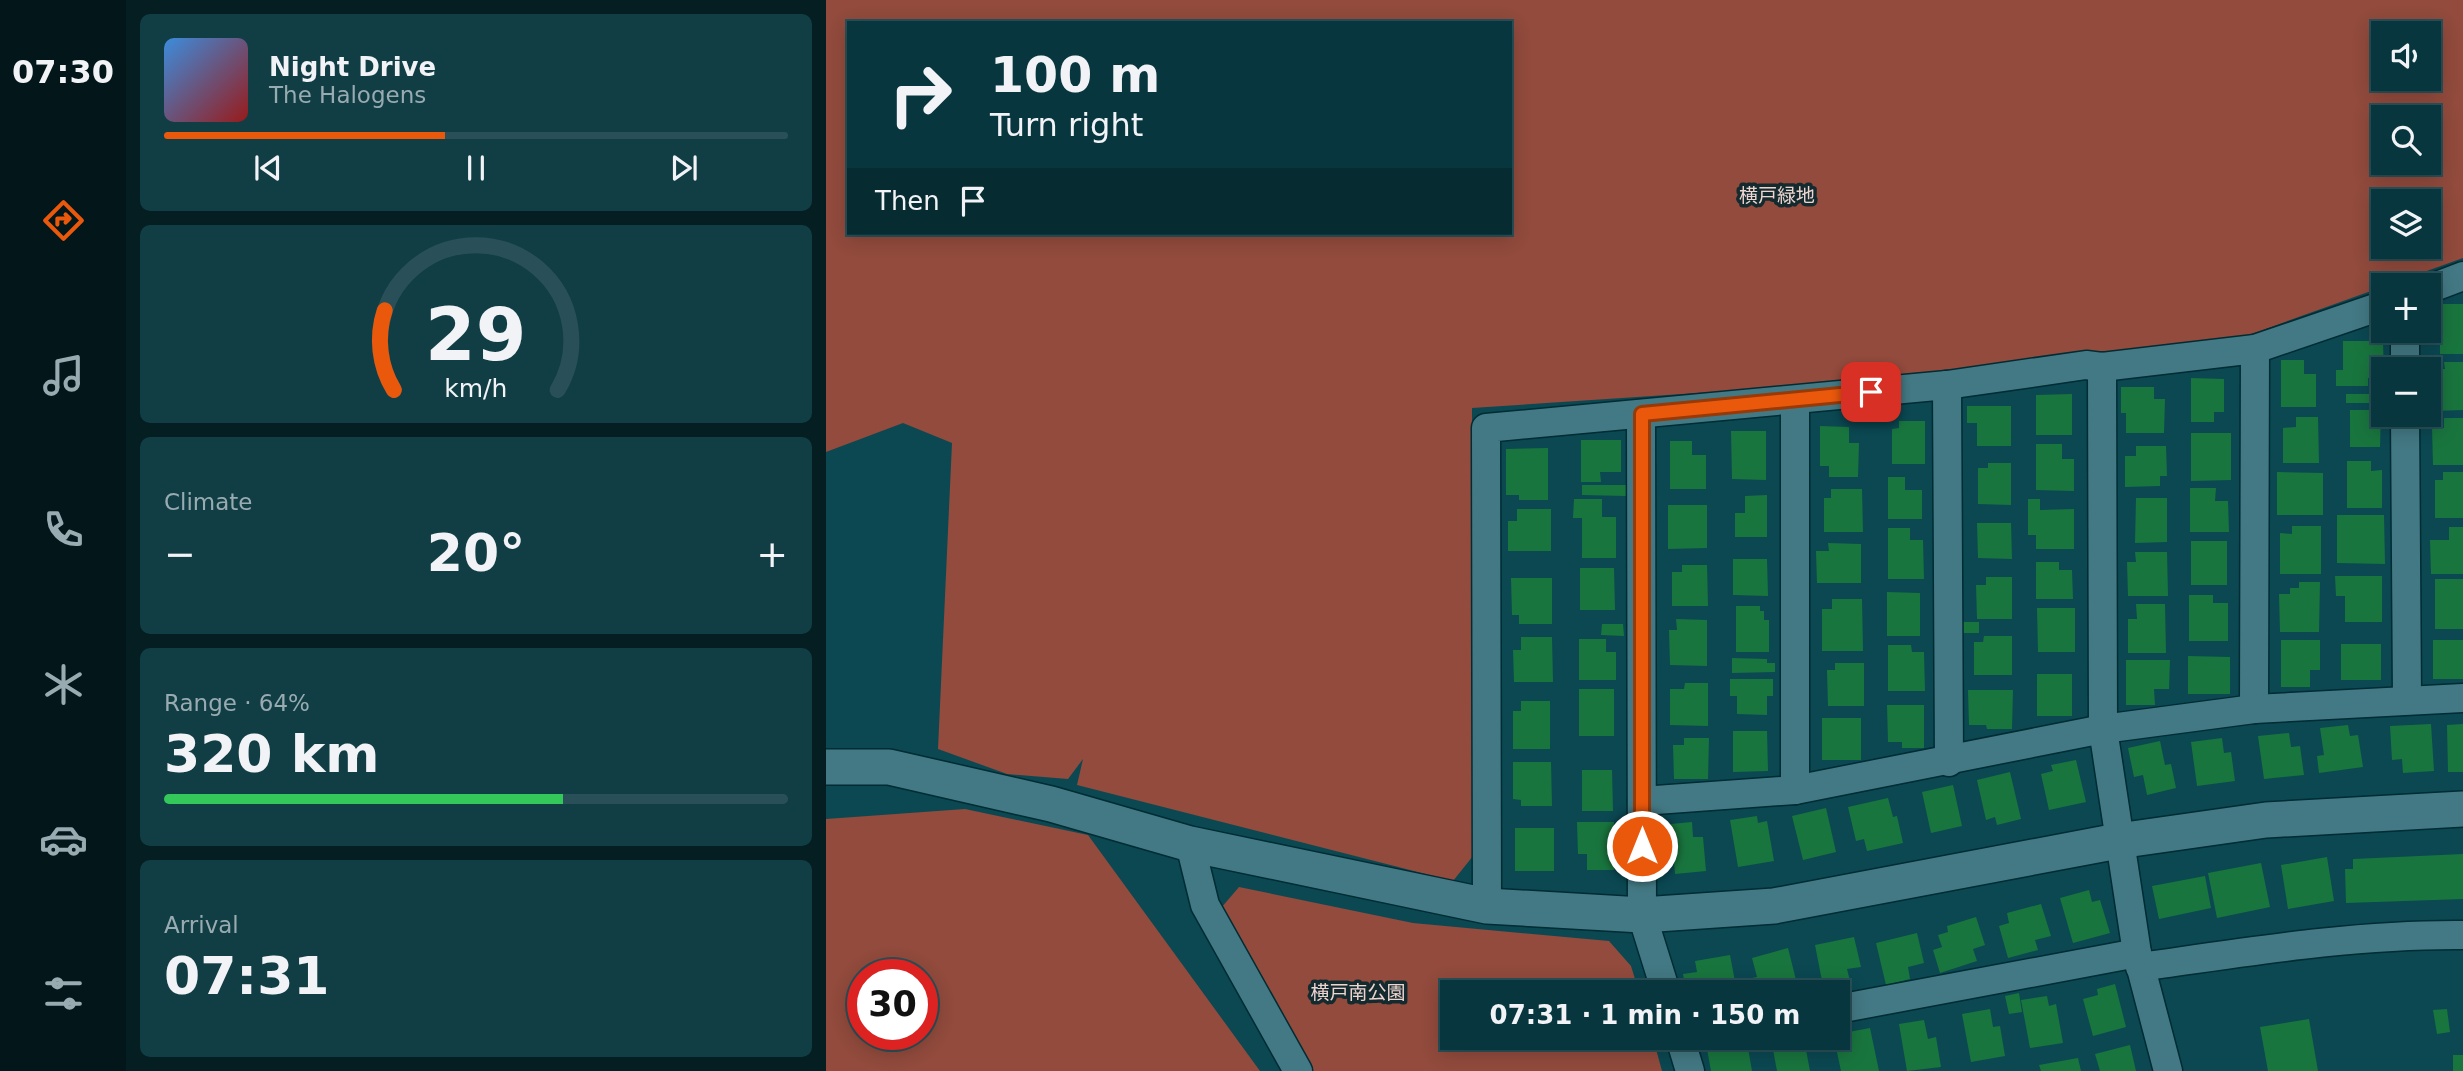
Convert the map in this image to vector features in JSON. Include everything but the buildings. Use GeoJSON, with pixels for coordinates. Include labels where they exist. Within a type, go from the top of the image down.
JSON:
{"type":"FeatureCollection","features":[{"type":"Feature","properties":{"kind":"street"},"geometry":{"type":"LineString","coordinates":[[2441,284],[2463,276]]}},
{"type":"Feature","properties":{"kind":"street"},"geometry":{"type":"LineString","coordinates":[[1487,906],[1486,428],[1947,385],[2086,365],[2102,368],[2255,349],[2371,309]]}},
{"type":"Feature","properties":{"kind":"street"},"geometry":{"type":"LineString","coordinates":[[2254,709],[2255,349]]}},
{"type":"Feature","properties":{"kind":"street"},"geometry":{"type":"LineString","coordinates":[[2102,368],[2103,729],[2138,960],[2168,1071]]}},
{"type":"Feature","properties":{"kind":"street"},"geometry":{"type":"LineString","coordinates":[[1947,385],[1949,762]]}},
{"type":"Feature","properties":{"kind":"street"},"geometry":{"type":"LineString","coordinates":[[1795,400],[1795,790]]}},
{"type":"Feature","properties":{"kind":"street"},"geometry":{"type":"LineString","coordinates":[[1642,414],[1642,915],[1662,980]]}},
{"type":"Feature","properties":{"kind":"street"},"geometry":{"type":"LineString","coordinates":[[2405,427],[2407,699]]}},
{"type":"Feature","properties":{"kind":"street"},"geometry":{"type":"LineString","coordinates":[[1642,801],[1795,790],[1949,762],[2103,729],[2254,709],[2463,698]]}},
{"type":"Feature","properties":{"kind":"street"},"geometry":{"type":"LineString","coordinates":[[826,767],[889,766],[1051,804],[1190,844],[1487,906],[1642,915],[1774,906],[2119,841],[2266,820],[2463,810]]}},
{"type":"Feature","properties":{"kind":"street"},"geometry":{"type":"LineString","coordinates":[[1190,844],[1205,905],[1298,1071]]}},
{"type":"Feature","properties":{"kind":"street"},"geometry":{"type":"LineString","coordinates":[[1850,1007],[2138,960],[2463,935]]}},
{"type":"Feature","properties":{"kind":"street"},"geometry":{"type":"LineString","coordinates":[[1684,1050],[1690,1071]]}},
{"type":"Feature","properties":{"kind":"green space","name":"横戸緑地"},"geometry":{"type":"Polygon","coordinates":[[[826,0],[2463,0],[2463,258],[2421,273],[2371,273],[2371,291],[2246,336],[1936,377],[1472,408],[1473,856],[1453,881],[1077,785],[1083,759],[1068,779],[1007,774],[938,749],[952,443],[903,423],[826,452],[826,0]]]}},
{"type":"Feature","properties":{"kind":"green space"},"geometry":{"type":"Polygon","coordinates":[[[965,809],[1088,835],[1260,1071],[826,1071],[826,819],[965,809]]]}},
{"type":"Feature","properties":{"kind":"green space","name":"横戸南公園"},"geometry":{"type":"Polygon","coordinates":[[[1239,887],[1413,923],[1609,941],[1631,966],[1635,980],[1440,980],[1440,1050],[1656,1050],[1662,1071],[1310,1071],[1221,908],[1239,887]]]}},
{"type":"Feature","properties":{"kind":"route"},"geometry":{"type":"LineString","coordinates":[[1642,846],[1642,414],[1871,392]]}}]}
